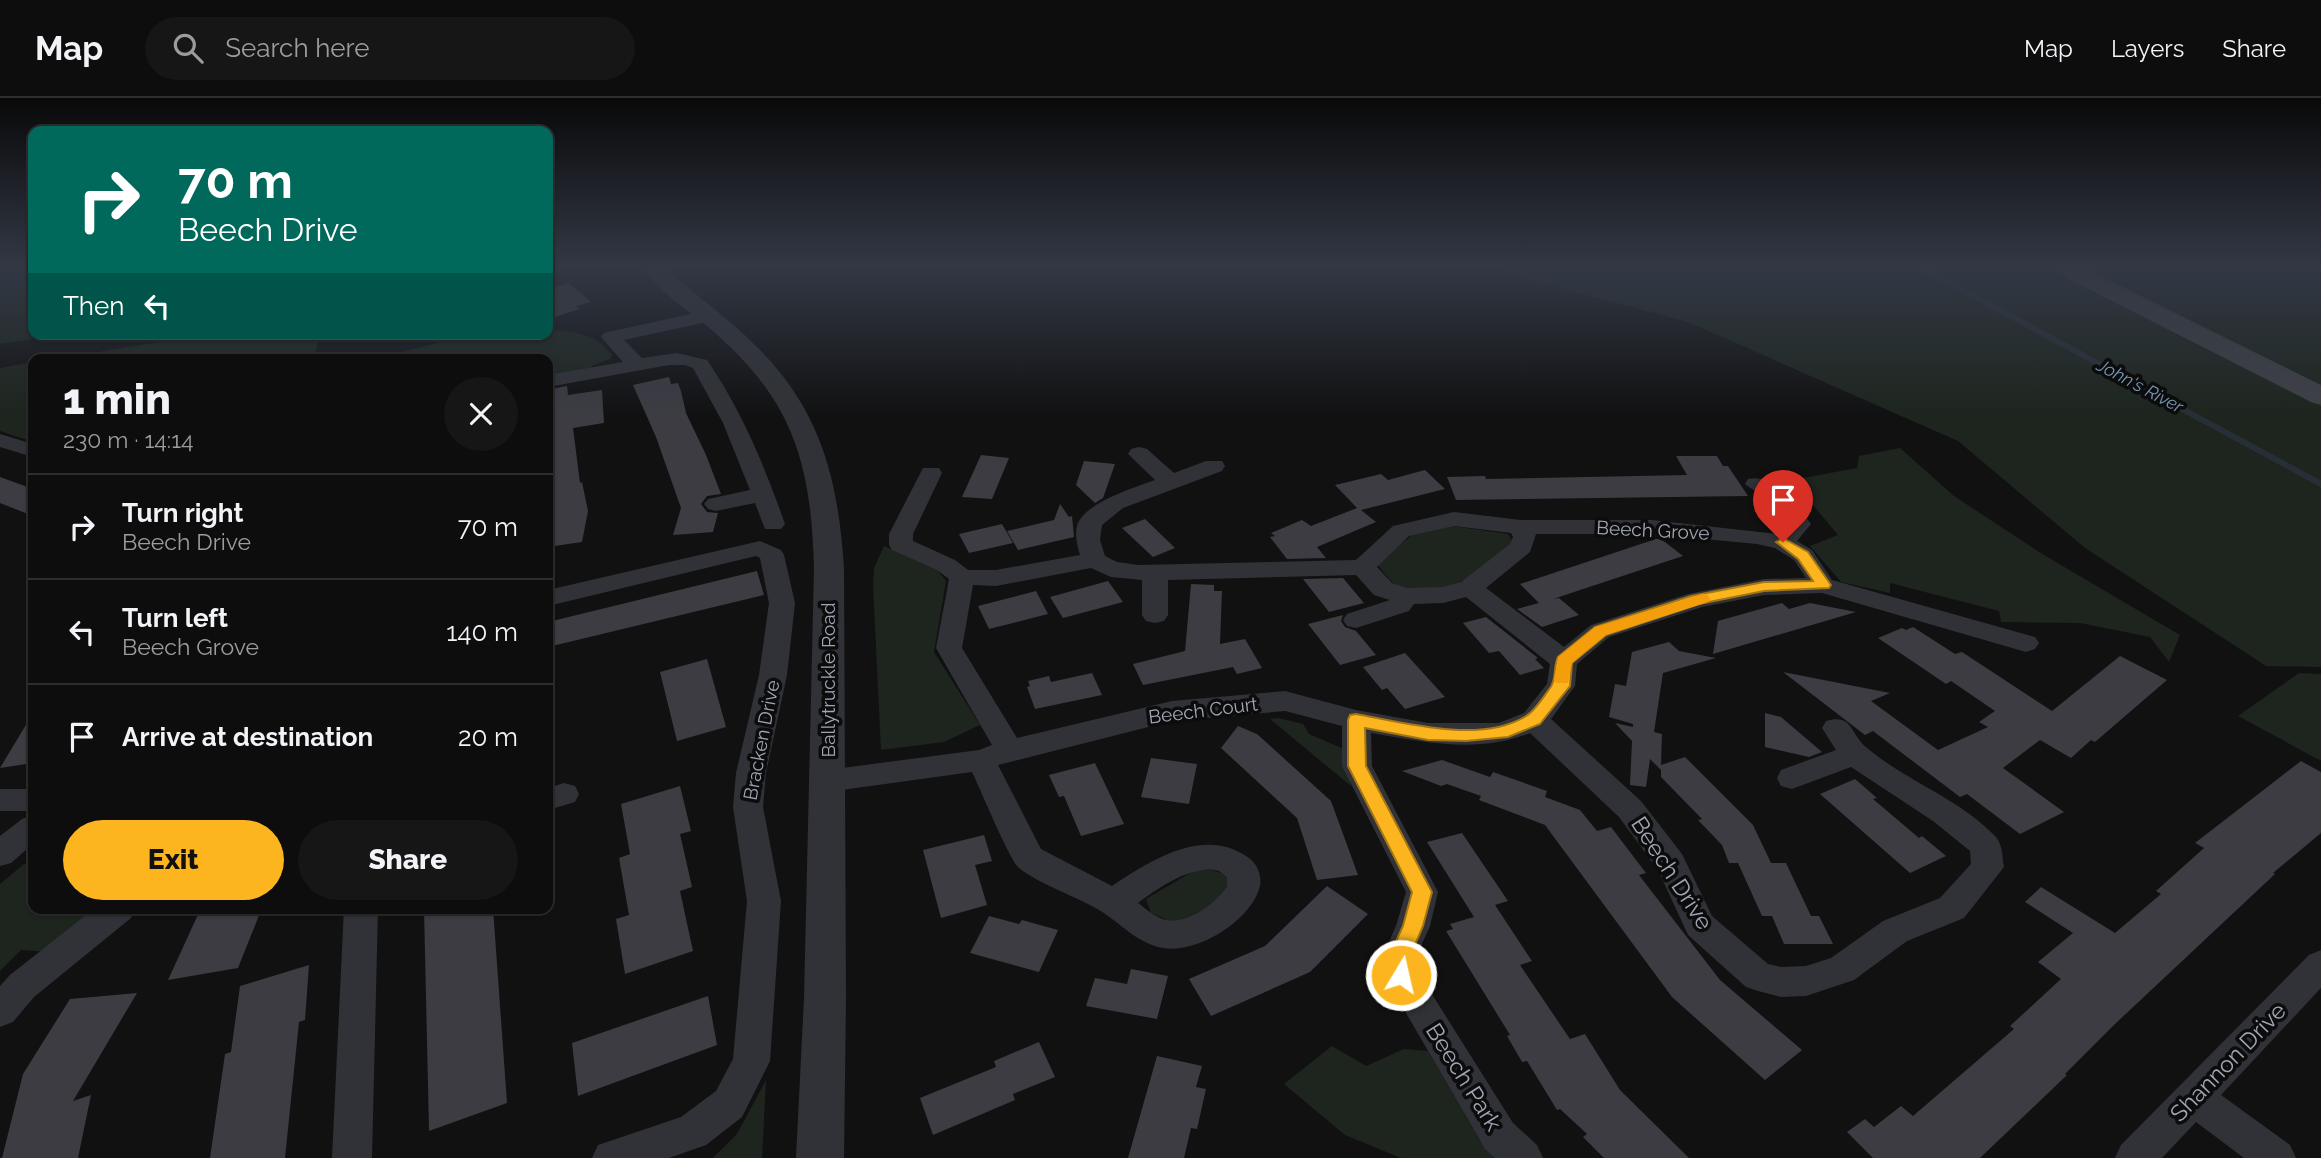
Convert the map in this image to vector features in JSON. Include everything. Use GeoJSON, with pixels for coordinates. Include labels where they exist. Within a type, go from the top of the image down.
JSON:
{"type":"FeatureCollection","features":[{"type":"Feature","properties":{"kind":"main road"},"geometry":{"type":"LineString","coordinates":[[2165,317],[2321,396]]}},
{"type":"Feature","properties":{"kind":"street"},"geometry":{"type":"LineString","coordinates":[[637,365],[611,337],[702,317]]}},
{"type":"Feature","properties":{"kind":"street","name":"Ballytruckle Road"},"geometry":{"type":"LineString","coordinates":[[711,317],[760,363],[783,392],[808,438],[822,480],[828,538],[827,780],[820,1158]]}},
{"type":"Feature","properties":{"kind":"street"},"geometry":{"type":"LineString","coordinates":[[553,380],[680,358],[700,363],[729,408],[753,458],[774,524]]}},
{"type":"Feature","properties":{"kind":"street"},"geometry":{"type":"LineString","coordinates":[[0,440],[28,449]]}},
{"type":"Feature","properties":{"kind":"street"},"geometry":{"type":"LineString","coordinates":[[1139,454],[1170,482]]}},
{"type":"Feature","properties":{"kind":"street"},"geometry":{"type":"LineString","coordinates":[[1094,560],[1088,540],[1090,523],[1115,503],[1214,466]]}},
{"type":"Feature","properties":{"kind":"street"},"geometry":{"type":"LineString","coordinates":[[931,472],[901,534],[901,545],[946,565],[962,577],[996,578],[1094,560],[1111,569],[1155,573],[1363,567],[1383,589],[1406,596],[1443,595],[1470,588],[1521,547],[1525,537],[1521,527]]}},
{"type":"Feature","properties":{"kind":"street"},"geometry":{"type":"LineString","coordinates":[[1756,484],[1774,494],[1799,524],[1783,542],[1803,555],[1823,585]]}},
{"type":"Feature","properties":{"kind":"street"},"geometry":{"type":"LineString","coordinates":[[716,504],[764,494]]}},
{"type":"Feature","properties":{"kind":"street","name":"Beech Grove"},"geometry":{"type":"LineString","coordinates":[[1363,567],[1402,531],[1454,519],[1521,527],[1652,527],[1783,542]]}},
{"type":"Feature","properties":{"kind":"street","name":"Bracken Drive"},"geometry":{"type":"LineString","coordinates":[[553,597],[760,548],[772,555],[782,603],[773,675],[751,773],[748,807],[764,901],[751,1061],[729,1104],[692,1132],[612,1158]]}},
{"type":"Feature","properties":{"kind":"street"},"geometry":{"type":"LineString","coordinates":[[1155,573],[1155,615]]}},
{"type":"Feature","properties":{"kind":"street"},"geometry":{"type":"LineString","coordinates":[[962,577],[950,648],[995,755],[1029,858],[1113,902]]}},
{"type":"Feature","properties":{"kind":"street"},"geometry":{"type":"LineString","coordinates":[[1356,720],[1428,733],[1502,733],[1534,720],[1561,686],[1564,661],[1601,631],[1697,600],[1764,587],[1823,585],[2026,643]]}},
{"type":"Feature","properties":{"kind":"street"},"geometry":{"type":"LineString","coordinates":[[1470,588],[1564,661]]}},
{"type":"Feature","properties":{"kind":"street"},"geometry":{"type":"LineString","coordinates":[[1356,620],[1400,605],[1406,596]]}},
{"type":"Feature","properties":{"kind":"street","name":"Beech Court"},"geometry":{"type":"LineString","coordinates":[[827,780],[995,755],[1172,711],[1285,701],[1356,720]]}},
{"type":"Feature","properties":{"kind":"street","name":"Beech Park"},"geometry":{"type":"LineString","coordinates":[[1356,720],[1357,766],[1422,892],[1413,926],[1399,957],[1401,975],[1499,1136],[1523,1158]]}},
{"type":"Feature","properties":{"kind":"street","name":"Beech Drive"},"geometry":{"type":"LineString","coordinates":[[1534,720],[1630,809],[1671,863],[1700,925],[1758,976],[1781,982],[1806,981],[1842,970],[1895,931],[1952,908],[1988,867],[1985,846],[1944,813],[1854,754],[1836,728]]}},
{"type":"Feature","properties":{"kind":"street"},"geometry":{"type":"LineString","coordinates":[[1791,778],[1854,754]]}},
{"type":"Feature","properties":{"kind":"street"},"geometry":{"type":"LineString","coordinates":[[0,800],[28,800]]}},
{"type":"Feature","properties":{"kind":"street"},"geometry":{"type":"LineString","coordinates":[[0,854],[28,831]]}},
{"type":"Feature","properties":{"kind":"street"},"geometry":{"type":"LineString","coordinates":[[0,1011],[22,986],[112,914]]}},
{"type":"Feature","properties":{"kind":"street"},"geometry":{"type":"LineString","coordinates":[[352,1158],[361,914]]}},
{"type":"Feature","properties":{"kind":"street","name":"Shannon Drive"},"geometry":{"type":"LineString","coordinates":[[2135,1158],[2321,965]]}},
{"type":"Feature","properties":{"kind":"street"},"geometry":{"type":"LineString","coordinates":[[2194,1098],[2276,1158]]}},
{"type":"Feature","properties":{"kind":"shaded area"},"geometry":{"type":"Polygon","coordinates":[[[0,317],[28,317],[28,340],[0,344],[0,317]]]}},
{"type":"Feature","properties":{"kind":"shaded area"},"geometry":{"type":"Polygon","coordinates":[[[1671,317],[2321,317],[2321,667],[2266,666],[2085,548],[1958,441],[1688,322],[1671,317]]]}},
{"type":"Feature","properties":{"kind":"shaded area"},"geometry":{"type":"Polygon","coordinates":[[[553,331],[591,338],[612,355],[610,359],[592,366],[592,369],[553,375],[553,354],[393,354],[450,340],[553,340],[553,331]]]}},
{"type":"Feature","properties":{"kind":"shaded area"},"geometry":{"type":"Polygon","coordinates":[[[172,340],[318,340],[316,354],[86,354],[172,340]]]}},
{"type":"Feature","properties":{"kind":"shaded area"},"geometry":{"type":"Polygon","coordinates":[[[28,363],[28,440],[0,431],[0,368],[28,363]]]}},
{"type":"Feature","properties":{"kind":"shaded area"},"geometry":{"type":"Polygon","coordinates":[[[1900,448],[1954,496],[2044,555],[2180,635],[2169,662],[2150,637],[2080,623],[2001,622],[1999,611],[1890,583],[1890,593],[1841,582],[1810,546],[1838,535],[1792,480],[1857,468],[1859,456],[1900,448]]]}},
{"type":"Feature","properties":{"kind":"shaded area"},"geometry":{"type":"Polygon","coordinates":[[[1452,526],[1508,534],[1513,542],[1464,580],[1436,591],[1421,592],[1401,588],[1377,564],[1412,535],[1452,526]]]}},
{"type":"Feature","properties":{"kind":"shaded area"},"geometry":{"type":"Polygon","coordinates":[[[884,546],[936,568],[946,581],[934,652],[980,725],[944,742],[881,750],[873,585],[874,568],[884,546]]]}},
{"type":"Feature","properties":{"kind":"shaded area"},"geometry":{"type":"Polygon","coordinates":[[[2299,673],[2321,674],[2321,761],[2238,716],[2299,673]]]}},
{"type":"Feature","properties":{"kind":"shaded area"},"geometry":{"type":"Polygon","coordinates":[[[1278,718],[1303,724],[1309,734],[1344,749],[1351,786],[1270,719],[1278,718]]]}},
{"type":"Feature","properties":{"kind":"shaded area"},"geometry":{"type":"Polygon","coordinates":[[[24,864],[28,865],[28,914],[80,914],[96,919],[49,952],[21,950],[0,971],[0,884],[24,864]]]}},
{"type":"Feature","properties":{"kind":"shaded area"},"geometry":{"type":"Polygon","coordinates":[[[1202,866],[1234,878],[1225,894],[1212,908],[1197,918],[1178,922],[1151,913],[1146,899],[1202,866]]]}},
{"type":"Feature","properties":{"kind":"shaded area"},"geometry":{"type":"Polygon","coordinates":[[[1332,1046],[1366,1066],[1404,1049],[1428,1051],[1480,1141],[1498,1158],[1401,1158],[1345,1135],[1284,1084],[1332,1046]]]}},
{"type":"Feature","properties":{"kind":"shaded area"},"geometry":{"type":"Polygon","coordinates":[[[766,1080],[762,1158],[713,1158],[737,1134],[766,1080]]]}},
{"type":"Feature","properties":{"kind":"building"},"geometry":{"type":"Polygon","coordinates":[[[669,377],[671,384],[678,383],[686,413],[721,494],[707,496],[701,504],[707,512],[718,513],[713,532],[673,535],[681,508],[656,437],[633,385],[669,377]]]}},
{"type":"Feature","properties":{"kind":"building"},"geometry":{"type":"Polygon","coordinates":[[[567,386],[568,395],[602,390],[604,423],[573,428],[580,483],[582,482],[588,511],[582,542],[553,546],[553,389],[567,386]]]}},
{"type":"Feature","properties":{"kind":"building"},"geometry":{"type":"Polygon","coordinates":[[[981,455],[1009,458],[992,499],[962,497],[981,455]]]}},
{"type":"Feature","properties":{"kind":"building"},"geometry":{"type":"Polygon","coordinates":[[[1676,456],[1717,456],[1723,466],[1728,466],[1748,496],[1456,500],[1447,477],[1485,476],[1486,479],[1687,475],[1676,456]]]}},
{"type":"Feature","properties":{"kind":"building"},"geometry":{"type":"Polygon","coordinates":[[[1084,461],[1115,464],[1103,498],[1095,503],[1076,485],[1084,461]]]}},
{"type":"Feature","properties":{"kind":"building"},"geometry":{"type":"Polygon","coordinates":[[[1425,470],[1445,489],[1361,510],[1376,522],[1317,547],[1326,558],[1287,559],[1270,537],[1275,536],[1271,533],[1302,520],[1311,526],[1357,508],[1335,485],[1381,474],[1388,480],[1425,470]]]}},
{"type":"Feature","properties":{"kind":"building"},"geometry":{"type":"Polygon","coordinates":[[[0,477],[28,487],[28,514],[0,503],[0,477]]]}},
{"type":"Feature","properties":{"kind":"building"},"geometry":{"type":"Polygon","coordinates":[[[1060,504],[1069,517],[1072,516],[1074,537],[1018,550],[1007,531],[1054,520],[1060,504]]]}},
{"type":"Feature","properties":{"kind":"building"},"geometry":{"type":"Polygon","coordinates":[[[1145,519],[1175,548],[1153,557],[1122,528],[1145,519]]]}},
{"type":"Feature","properties":{"kind":"building"},"geometry":{"type":"Polygon","coordinates":[[[1002,524],[1013,543],[969,553],[959,534],[1002,524]]]}},
{"type":"Feature","properties":{"kind":"building"},"geometry":{"type":"Polygon","coordinates":[[[1661,539],[1683,556],[1553,599],[1559,598],[1579,615],[1542,627],[1517,609],[1539,603],[1520,584],[1661,539]]]}},
{"type":"Feature","properties":{"kind":"building"},"geometry":{"type":"Polygon","coordinates":[[[757,571],[764,595],[553,646],[553,621],[757,571]]]}},
{"type":"Feature","properties":{"kind":"building"},"geometry":{"type":"Polygon","coordinates":[[[1343,578],[1364,603],[1329,612],[1303,579],[1343,578]]]}},
{"type":"Feature","properties":{"kind":"building"},"geometry":{"type":"Polygon","coordinates":[[[1108,581],[1123,602],[1063,618],[1050,597],[1108,581]]]}},
{"type":"Feature","properties":{"kind":"building"},"geometry":{"type":"Polygon","coordinates":[[[1191,584],[1214,585],[1214,591],[1222,591],[1220,644],[1245,639],[1262,668],[1237,674],[1233,667],[1143,685],[1133,664],[1185,651],[1191,584]]]}},
{"type":"Feature","properties":{"kind":"building"},"geometry":{"type":"Polygon","coordinates":[[[1036,591],[1048,614],[989,629],[978,606],[1036,591]]]}},
{"type":"Feature","properties":{"kind":"building"},"geometry":{"type":"Polygon","coordinates":[[[1782,603],[1789,609],[1810,603],[1856,612],[1713,654],[1718,621],[1782,603]]]}},
{"type":"Feature","properties":{"kind":"building"},"geometry":{"type":"Polygon","coordinates":[[[1343,615],[1341,621],[1345,627],[1356,631],[1376,655],[1340,665],[1308,624],[1343,615]]]}},
{"type":"Feature","properties":{"kind":"building"},"geometry":{"type":"Polygon","coordinates":[[[1486,617],[1538,658],[1535,659],[1544,668],[1520,675],[1499,651],[1489,653],[1463,623],[1486,617]]]}},
{"type":"Feature","properties":{"kind":"building"},"geometry":{"type":"Polygon","coordinates":[[[1913,627],[1955,654],[1962,652],[2052,711],[2120,656],[2167,680],[2095,742],[2091,740],[2071,758],[2040,740],[2003,768],[2064,812],[2020,834],[1967,794],[1960,797],[1873,731],[1865,735],[1783,672],[1890,693],[1871,701],[1938,750],[1988,727],[1979,722],[1995,711],[1951,681],[1946,684],[1878,638],[1902,628],[1906,630],[1913,627]]]}},
{"type":"Feature","properties":{"kind":"building"},"geometry":{"type":"Polygon","coordinates":[[[1669,642],[1679,651],[1716,658],[1663,673],[1654,732],[1662,734],[1661,765],[1685,757],[1753,825],[1771,863],[1786,863],[1811,916],[1819,916],[1833,944],[1784,944],[1772,916],[1762,916],[1738,863],[1729,863],[1722,845],[1698,820],[1702,819],[1661,777],[1661,770],[1650,759],[1646,787],[1630,785],[1632,741],[1615,723],[1633,727],[1633,724],[1609,717],[1615,684],[1626,686],[1632,652],[1669,642]]]}},
{"type":"Feature","properties":{"kind":"building"},"geometry":{"type":"Polygon","coordinates":[[[1405,653],[1445,697],[1405,709],[1387,688],[1382,690],[1363,667],[1405,653]]]}},
{"type":"Feature","properties":{"kind":"building"},"geometry":{"type":"Polygon","coordinates":[[[707,659],[726,727],[677,741],[660,672],[707,659]]]}},
{"type":"Feature","properties":{"kind":"building"},"geometry":{"type":"Polygon","coordinates":[[[1092,673],[1102,695],[1035,709],[1027,687],[1030,686],[1028,681],[1049,676],[1051,682],[1092,673]]]}},
{"type":"Feature","properties":{"kind":"building"},"geometry":{"type":"Polygon","coordinates":[[[1765,713],[1781,717],[1822,752],[1809,757],[1765,747],[1765,713]]]}},
{"type":"Feature","properties":{"kind":"building"},"geometry":{"type":"Polygon","coordinates":[[[28,721],[28,764],[0,768],[28,721]]]}},
{"type":"Feature","properties":{"kind":"building"},"geometry":{"type":"Polygon","coordinates":[[[1238,726],[1257,734],[1331,801],[1358,875],[1317,880],[1297,818],[1221,748],[1238,726]]]}},
{"type":"Feature","properties":{"kind":"building"},"geometry":{"type":"Polygon","coordinates":[[[1151,758],[1197,764],[1189,804],[1141,797],[1151,758]]]}},
{"type":"Feature","properties":{"kind":"building"},"geometry":{"type":"Polygon","coordinates":[[[1442,760],[1490,777],[1493,772],[1547,791],[1545,797],[1580,810],[1597,831],[1611,827],[1646,873],[1639,875],[1720,980],[1802,1050],[1765,1080],[1672,997],[1545,825],[1479,800],[1481,796],[1447,784],[1441,786],[1402,771],[1442,760]]]}},
{"type":"Feature","properties":{"kind":"building"},"geometry":{"type":"Polygon","coordinates":[[[2301,761],[2321,772],[2321,833],[2273,873],[2275,874],[2115,1024],[2065,1074],[2067,1075],[1980,1158],[1873,1158],[1847,1132],[1865,1119],[1874,1127],[1901,1106],[1913,1116],[2014,1029],[2010,1026],[2061,979],[2038,962],[2073,933],[2025,902],[2041,887],[2115,933],[2161,894],[2156,891],[2204,848],[2195,843],[2301,761]]]}},
{"type":"Feature","properties":{"kind":"building"},"geometry":{"type":"Polygon","coordinates":[[[1095,763],[1124,824],[1081,836],[1064,796],[1059,797],[1049,775],[1095,763]]]}},
{"type":"Feature","properties":{"kind":"building"},"geometry":{"type":"Polygon","coordinates":[[[1855,779],[1877,798],[1873,799],[1919,838],[1922,836],[1946,856],[1910,873],[1820,794],[1855,779]]]}},
{"type":"Feature","properties":{"kind":"building"},"geometry":{"type":"Polygon","coordinates":[[[680,786],[691,831],[680,834],[692,887],[680,891],[693,951],[625,974],[616,919],[629,915],[619,858],[630,854],[621,804],[680,786]]]}},
{"type":"Feature","properties":{"kind":"building"},"geometry":{"type":"Polygon","coordinates":[[[1462,833],[1508,901],[1495,905],[1532,961],[1520,965],[1570,1039],[1585,1034],[1620,1090],[1689,1158],[1604,1158],[1583,1137],[1587,1134],[1560,1109],[1557,1110],[1527,1061],[1522,1062],[1507,1036],[1510,1035],[1446,931],[1453,929],[1450,924],[1474,917],[1427,842],[1462,833]]]}},
{"type":"Feature","properties":{"kind":"building"},"geometry":{"type":"Polygon","coordinates":[[[984,835],[992,861],[975,865],[987,905],[941,918],[923,850],[984,835]]]}},
{"type":"Feature","properties":{"kind":"building"},"geometry":{"type":"Polygon","coordinates":[[[1327,886],[1368,914],[1310,972],[1211,1016],[1189,979],[1265,946],[1327,886]]]}},
{"type":"Feature","properties":{"kind":"building"},"geometry":{"type":"Polygon","coordinates":[[[198,914],[260,914],[238,968],[168,980],[198,914]]]}},
{"type":"Feature","properties":{"kind":"building"},"geometry":{"type":"Polygon","coordinates":[[[424,914],[493,914],[507,1103],[429,1131],[424,914]]]}},
{"type":"Feature","properties":{"kind":"building"},"geometry":{"type":"Polygon","coordinates":[[[989,916],[1019,924],[1022,920],[1058,930],[1039,972],[970,953],[989,916]]]}},
{"type":"Feature","properties":{"kind":"building"},"geometry":{"type":"Polygon","coordinates":[[[309,965],[305,1020],[299,1022],[285,1158],[210,1158],[225,1054],[231,1052],[240,986],[309,965]]]}},
{"type":"Feature","properties":{"kind":"building"},"geometry":{"type":"Polygon","coordinates":[[[1131,969],[1168,976],[1157,1019],[1086,1006],[1095,978],[1127,984],[1131,969]]]}},
{"type":"Feature","properties":{"kind":"building"},"geometry":{"type":"Polygon","coordinates":[[[137,993],[73,1101],[91,1095],[78,1158],[2,1158],[23,1074],[70,999],[137,993]]]}},
{"type":"Feature","properties":{"kind":"building"},"geometry":{"type":"Polygon","coordinates":[[[708,996],[717,1045],[578,1096],[572,1043],[708,996]]]}},
{"type":"Feature","properties":{"kind":"building"},"geometry":{"type":"Polygon","coordinates":[[[1039,1042],[1055,1077],[1013,1094],[1015,1100],[933,1135],[920,1098],[996,1067],[994,1061],[1039,1042]]]}},
{"type":"Feature","properties":{"kind":"building"},"geometry":{"type":"Polygon","coordinates":[[[1157,1056],[1202,1066],[1196,1087],[1206,1089],[1197,1129],[1191,1128],[1184,1158],[1128,1158],[1157,1056]]]}},
{"type":"Feature","properties":{"kind":"waterway","name":"John's River"},"geometry":{"type":"LineString","coordinates":[[2013,317],[2321,484]]}},
{"type":"Feature","properties":{"kind":"slow traffic"},"geometry":{"type":"LineString","coordinates":[[1562,679],[1564,661],[1601,631],[1702,599]]}},
{"type":"Feature","properties":{"kind":"route"},"geometry":{"type":"LineString","coordinates":[[1401,975],[1399,957],[1413,926],[1422,892],[1357,766],[1356,720],[1428,733],[1466,735],[1502,733],[1534,720],[1561,686],[1564,661],[1601,631],[1697,600],[1764,587],[1823,585],[1803,555],[1783,542]]}}]}
